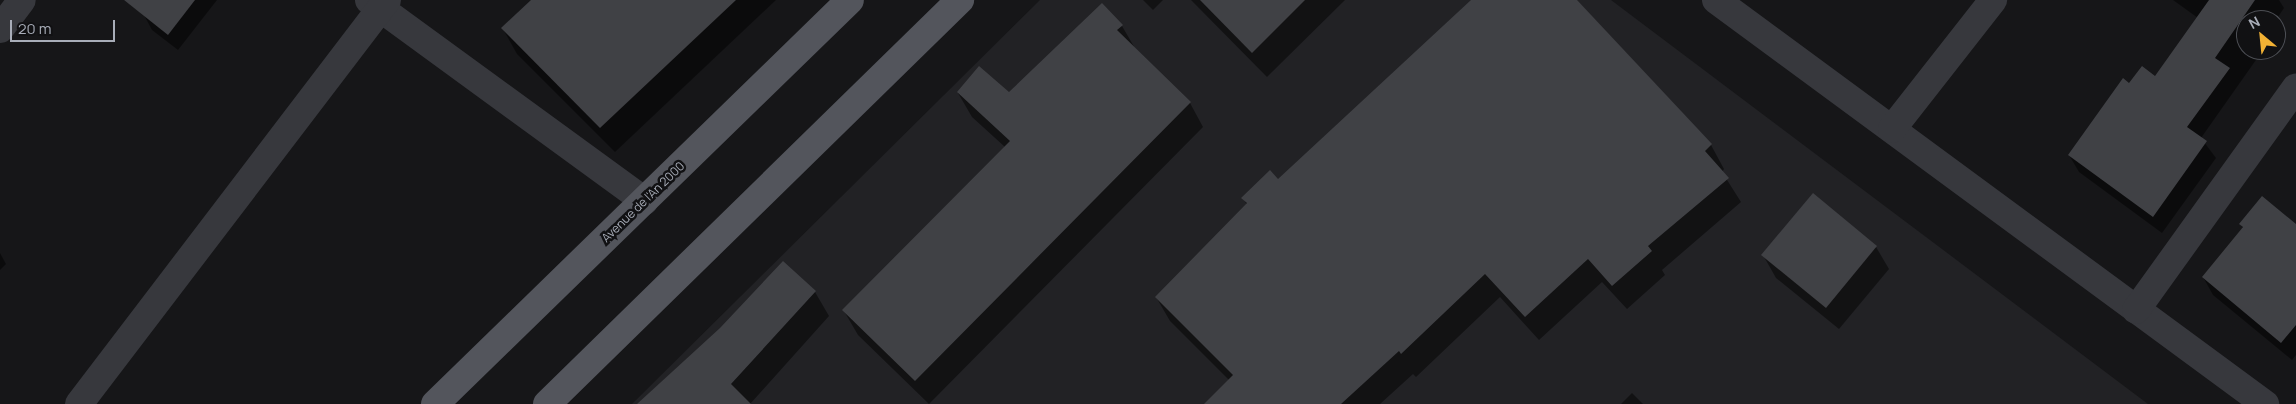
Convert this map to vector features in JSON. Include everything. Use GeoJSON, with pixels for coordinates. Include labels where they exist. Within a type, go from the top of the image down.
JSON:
{"type":"FeatureCollection","features":[{"type":"Feature","properties":{"kind":"main road","name":"Avenue de l'An 2000"},"geometry":{"type":"LineString","coordinates":[[435,404],[850,0]]}},
{"type":"Feature","properties":{"kind":"main road"},"geometry":{"type":"LineString","coordinates":[[547,404],[960,0]]}},
{"type":"Feature","properties":{"kind":"street"},"geometry":{"type":"LineString","coordinates":[[0,29],[22,0]]}},
{"type":"Feature","properties":{"kind":"street"},"geometry":{"type":"LineString","coordinates":[[1716,0],[2265,404]]}},
{"type":"Feature","properties":{"kind":"street"},"geometry":{"type":"LineString","coordinates":[[1892,129],[1993,0]]}},
{"type":"Feature","properties":{"kind":"street"},"geometry":{"type":"LineString","coordinates":[[79,404],[379,3],[644,201]]}},
{"type":"Feature","properties":{"kind":"street"},"geometry":{"type":"LineString","coordinates":[[2136,310],[2296,87]]}},
{"type":"Feature","properties":{"kind":"shaded area"},"geometry":{"type":"Polygon","coordinates":[[[1040,0],[1611,0],[2148,404],[632,404],[1040,0]]]}},
{"type":"Feature","properties":{"kind":"building"},"geometry":{"type":"Polygon","coordinates":[[[124,0],[195,0],[168,35],[124,0]]]}},
{"type":"Feature","properties":{"kind":"building"},"geometry":{"type":"Polygon","coordinates":[[[531,0],[736,0],[600,128],[501,28],[531,0]]]}},
{"type":"Feature","properties":{"kind":"building"},"geometry":{"type":"Polygon","coordinates":[[[1200,0],[1305,0],[1252,53],[1200,0]]]}},
{"type":"Feature","properties":{"kind":"building"},"geometry":{"type":"Polygon","coordinates":[[[1471,0],[1577,0],[1712,144],[1705,151],[1729,178],[1648,246],[1652,251],[1612,286],[1588,259],[1525,317],[1485,274],[1401,354],[1399,351],[1341,404],[1204,404],[1233,375],[1155,297],[1247,203],[1241,198],[1270,170],[1278,179],[1471,0]]]}},
{"type":"Feature","properties":{"kind":"building"},"geometry":{"type":"Polygon","coordinates":[[[2209,0],[2255,0],[2248,10],[2236,10],[2236,28],[2215,58],[2230,68],[2187,127],[2207,141],[2153,217],[2068,155],[2123,78],[2129,83],[2142,66],[2155,76],[2209,0]]]}},
{"type":"Feature","properties":{"kind":"building"},"geometry":{"type":"Polygon","coordinates":[[[1102,3],[1123,25],[1117,30],[1191,102],[915,381],[842,310],[1010,141],[957,92],[979,66],[1009,92],[1102,3]]]}},
{"type":"Feature","properties":{"kind":"building"},"geometry":{"type":"Polygon","coordinates":[[[1813,193],[1877,246],[1826,308],[1761,255],[1813,193]]]}},
{"type":"Feature","properties":{"kind":"building"},"geometry":{"type":"Polygon","coordinates":[[[2262,196],[2296,224],[2296,325],[2281,343],[2202,277],[2243,227],[2239,224],[2262,196]]]}},
{"type":"Feature","properties":{"kind":"building"},"geometry":{"type":"Polygon","coordinates":[[[783,261],[816,291],[731,384],[751,404],[637,404],[720,328],[783,261]]]}}]}
